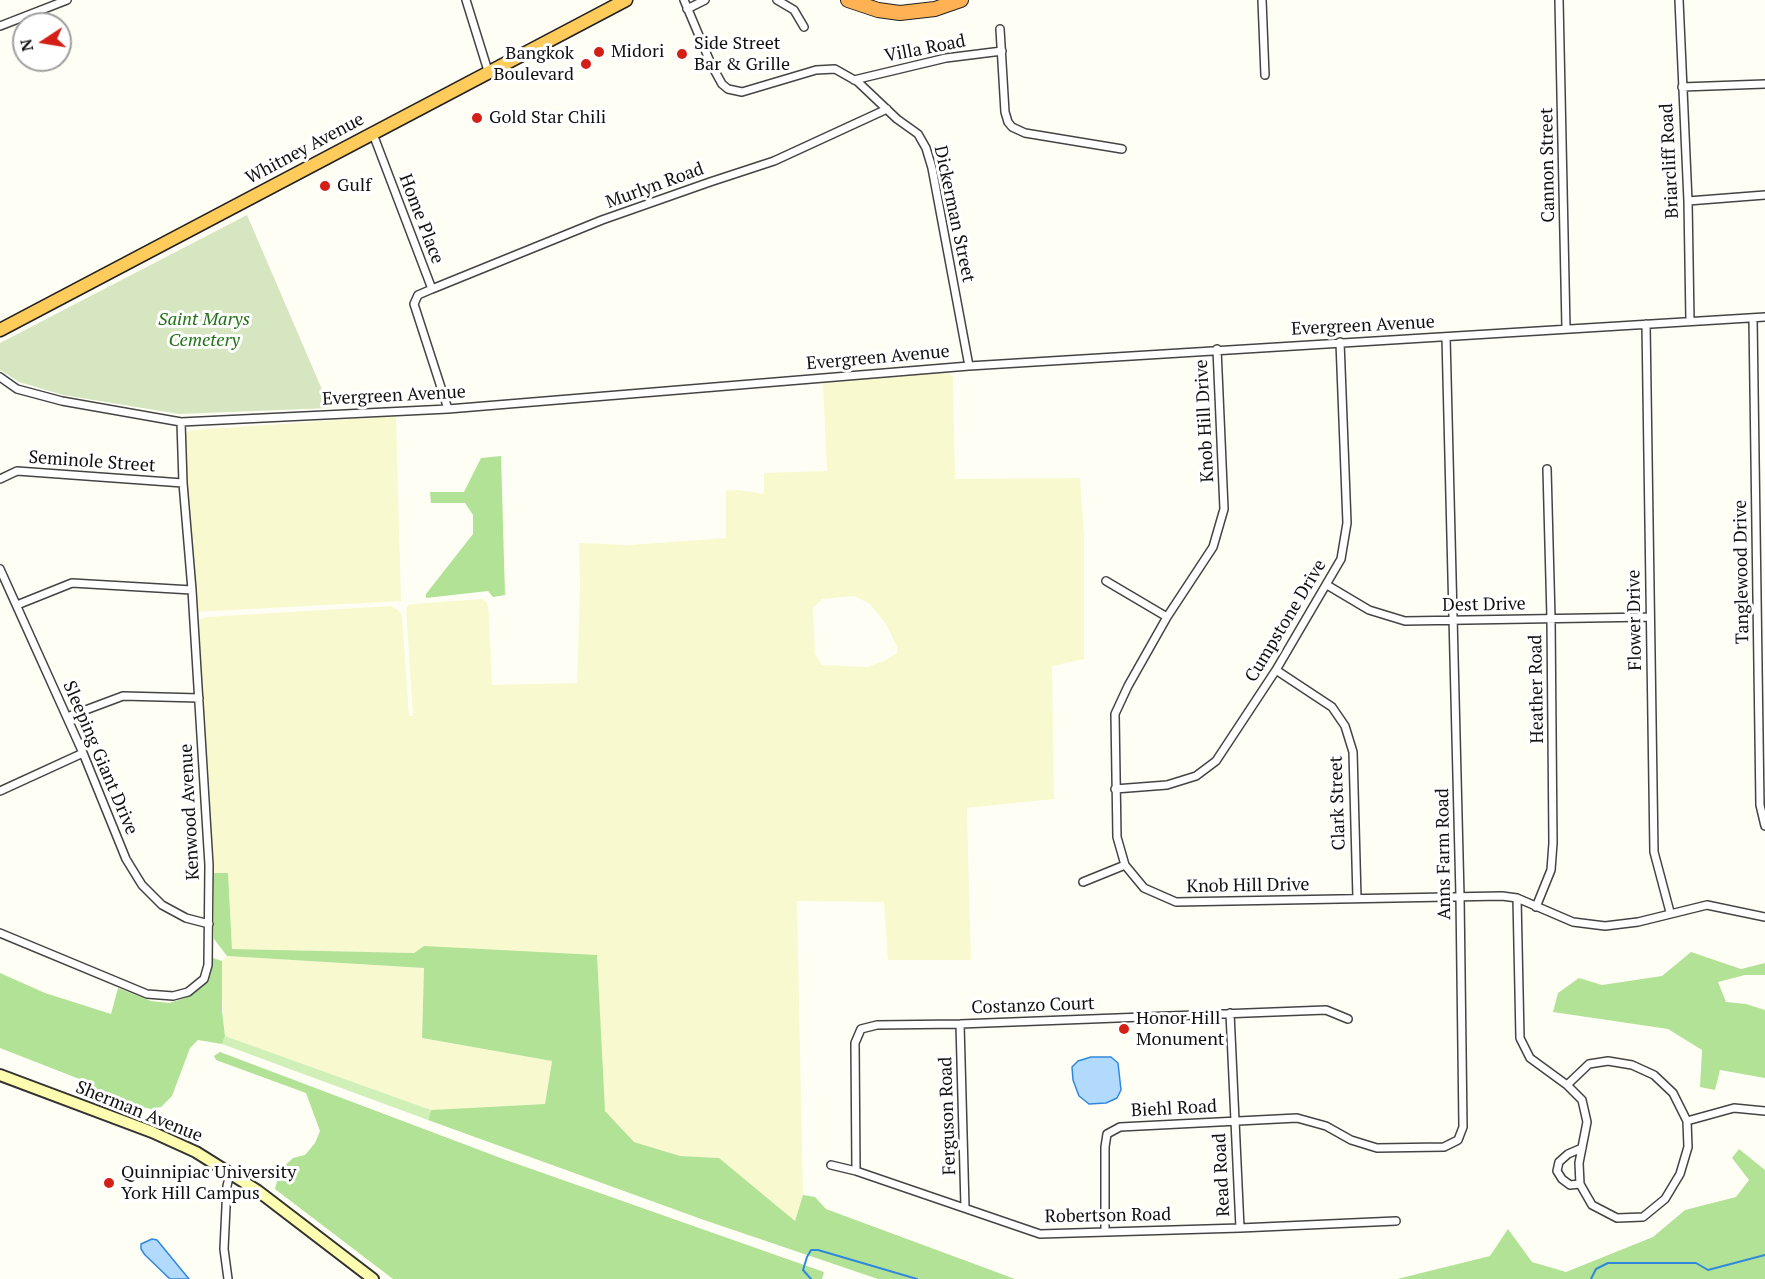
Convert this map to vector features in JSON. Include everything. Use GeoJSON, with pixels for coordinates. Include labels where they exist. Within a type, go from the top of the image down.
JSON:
{"type":"FeatureCollection","features":[{"type":"Feature","properties":{"kind":"highway","name":"Whitney Avenue"},"geometry":{"type":"LineString","coordinates":[[0,330],[626,0]]}},
{"type":"Feature","properties":{"kind":"highway"},"geometry":{"type":"LineString","coordinates":[[848,0],[878,10],[900,13],[935,9],[961,0]]}},
{"type":"Feature","properties":{"kind":"main road","name":"Sherman Avenue"},"geometry":{"type":"LineString","coordinates":[[0,1076],[152,1132],[196,1152],[258,1191],[373,1279]]}},
{"type":"Feature","properties":{"kind":"street"},"geometry":{"type":"LineString","coordinates":[[0,26],[67,0]]}},
{"type":"Feature","properties":{"kind":"street"},"geometry":{"type":"LineString","coordinates":[[466,0],[489,74]]}},
{"type":"Feature","properties":{"kind":"street","name":"Dickerman Street"},"geometry":{"type":"LineString","coordinates":[[684,0],[719,80],[731,91],[747,91],[824,68],[838,70],[854,80],[918,134],[928,153],[969,366]]}},
{"type":"Feature","properties":{"kind":"street"},"geometry":{"type":"LineString","coordinates":[[687,9],[705,0]]}},
{"type":"Feature","properties":{"kind":"street"},"geometry":{"type":"LineString","coordinates":[[777,0],[794,10],[804,27]]}},
{"type":"Feature","properties":{"kind":"street"},"geometry":{"type":"LineString","coordinates":[[1262,0],[1264,75]]}},
{"type":"Feature","properties":{"kind":"street","name":"Cannon Street"},"geometry":{"type":"LineString","coordinates":[[1559,0],[1566,328]]}},
{"type":"Feature","properties":{"kind":"street","name":"Briarcliff Road"},"geometry":{"type":"LineString","coordinates":[[1679,0],[1688,201],[1690,321]]}},
{"type":"Feature","properties":{"kind":"street"},"geometry":{"type":"LineString","coordinates":[[1000,29],[1005,117],[1017,130],[1122,149]]}},
{"type":"Feature","properties":{"kind":"street","name":"Villa Road"},"geometry":{"type":"LineString","coordinates":[[854,80],[946,58],[1002,51]]}},
{"type":"Feature","properties":{"kind":"street"},"geometry":{"type":"LineString","coordinates":[[1682,87],[1765,84]]}},
{"type":"Feature","properties":{"kind":"street","name":"Murlyn Road"},"geometry":{"type":"LineString","coordinates":[[432,289],[602,220],[774,161],[887,109]]}},
{"type":"Feature","properties":{"kind":"street","name":"Home Place"},"geometry":{"type":"LineString","coordinates":[[373,134],[432,289],[418,295],[414,304],[448,409]]}},
{"type":"Feature","properties":{"kind":"street"},"geometry":{"type":"LineString","coordinates":[[1688,201],[1765,195]]}},
{"type":"Feature","properties":{"kind":"street","name":"Evergreen Avenue"},"geometry":{"type":"LineString","coordinates":[[0,377],[17,389],[62,400],[181,422],[448,409],[969,366],[1765,317]]}},
{"type":"Feature","properties":{"kind":"street","name":"Tanglewood Drive"},"geometry":{"type":"LineString","coordinates":[[1754,318],[1760,805],[1765,826]]}},
{"type":"Feature","properties":{"kind":"street","name":"Flower Drive"},"geometry":{"type":"LineString","coordinates":[[1646,324],[1654,852],[1670,912]]}},
{"type":"Feature","properties":{"kind":"street","name":"Anns Farm Road"},"geometry":{"type":"LineString","coordinates":[[1235,1120],[1297,1118],[1326,1126],[1351,1140],[1377,1148],[1444,1147],[1458,1140],[1462,1127],[1460,896],[1446,337]]}},
{"type":"Feature","properties":{"kind":"street","name":"Cumpstone Drive"},"geometry":{"type":"LineString","coordinates":[[1115,789],[1167,785],[1196,776],[1216,761],[1276,670],[1341,559],[1347,523],[1340,342]]}},
{"type":"Feature","properties":{"kind":"street","name":"Knob Hill Drive"},"geometry":{"type":"LineString","coordinates":[[1217,349],[1224,509],[1213,547],[1167,617],[1115,714],[1117,837],[1125,865],[1144,888],[1176,902],[1503,896],[1517,898],[1573,922],[1605,926],[1638,922],[1670,912],[1707,905],[1765,917]]}},
{"type":"Feature","properties":{"kind":"street","name":"Kenwood Avenue"},"geometry":{"type":"LineString","coordinates":[[0,933],[147,994],[173,996],[188,992],[204,979],[208,965],[209,865],[183,483],[181,422]]}},
{"type":"Feature","properties":{"kind":"street","name":"Heather Road"},"geometry":{"type":"LineString","coordinates":[[1536,907],[1551,870],[1553,843],[1547,469]]}},
{"type":"Feature","properties":{"kind":"street","name":"Seminole Street"},"geometry":{"type":"LineString","coordinates":[[0,478],[17,471],[183,483]]}},
{"type":"Feature","properties":{"kind":"street","name":"Sleeping Giant Drive"},"geometry":{"type":"LineString","coordinates":[[0,568],[83,753],[126,859],[142,885],[162,905],[186,918],[209,924]]}},
{"type":"Feature","properties":{"kind":"street"},"geometry":{"type":"LineString","coordinates":[[1106,581],[1167,617]]}},
{"type":"Feature","properties":{"kind":"street"},"geometry":{"type":"LineString","coordinates":[[17,606],[72,583],[192,590]]}},
{"type":"Feature","properties":{"kind":"street","name":"Dest Drive"},"geometry":{"type":"LineString","coordinates":[[1327,585],[1369,610],[1405,621],[1650,617]]}},
{"type":"Feature","properties":{"kind":"street","name":"Clark Street"},"geometry":{"type":"LineString","coordinates":[[1276,670],[1332,707],[1345,726],[1353,752],[1357,898]]}},
{"type":"Feature","properties":{"kind":"street"},"geometry":{"type":"LineString","coordinates":[[67,717],[123,696],[199,698]]}},
{"type":"Feature","properties":{"kind":"street"},"geometry":{"type":"LineString","coordinates":[[0,791],[83,753]]}},
{"type":"Feature","properties":{"kind":"street"},"geometry":{"type":"LineString","coordinates":[[1083,882],[1125,865]]}},
{"type":"Feature","properties":{"kind":"street"},"geometry":{"type":"LineString","coordinates":[[1517,898],[1520,1038],[1530,1058],[1567,1085],[1582,1100],[1587,1122],[1578,1163],[1580,1184],[1592,1205],[1617,1218],[1644,1217],[1665,1199],[1680,1174],[1688,1147],[1687,1121],[1674,1093],[1654,1075],[1632,1065],[1608,1062],[1589,1064],[1567,1085]]}},
{"type":"Feature","properties":{"kind":"street","name":"Costanzo Court"},"geometry":{"type":"LineString","coordinates":[[856,1171],[855,1043],[861,1029],[877,1025],[1326,1010],[1348,1019]]}},
{"type":"Feature","properties":{"kind":"street","name":"Read Road"},"geometry":{"type":"LineString","coordinates":[[1230,1013],[1240,1228]]}},
{"type":"Feature","properties":{"kind":"street","name":"Ferguson Road"},"geometry":{"type":"LineString","coordinates":[[960,1024],[965,1207]]}},
{"type":"Feature","properties":{"kind":"street"},"geometry":{"type":"LineString","coordinates":[[1687,1121],[1734,1108],[1765,1111]]}},
{"type":"Feature","properties":{"kind":"street","name":"Biehl Road"},"geometry":{"type":"LineString","coordinates":[[1105,1232],[1107,1134],[1119,1127],[1235,1120]]}},
{"type":"Feature","properties":{"kind":"street"},"geometry":{"type":"LineString","coordinates":[[1580,1184],[1570,1185],[1557,1171],[1559,1162],[1568,1154],[1582,1148]]}},
{"type":"Feature","properties":{"kind":"street","name":"Robertson Road"},"geometry":{"type":"LineString","coordinates":[[831,1165],[856,1171],[1040,1234],[1396,1221]]}},
{"type":"Feature","properties":{"kind":"street"},"geometry":{"type":"LineString","coordinates":[[228,1279],[224,1249],[226,1186],[230,1173]]}},
{"type":"Feature","properties":{"kind":"green space","name":"Saint Marys Cemetery"},"geometry":{"type":"Polygon","coordinates":[[[247,215],[330,408],[179,414],[63,395],[19,382],[0,370],[0,343],[247,215]]]}},
{"type":"Feature","properties":{"kind":"green space"},"geometry":{"type":"Polygon","coordinates":[[[947,372],[953,377],[955,479],[1080,478],[1084,536],[1084,659],[1052,666],[1054,799],[967,808],[971,960],[888,960],[884,902],[797,901],[803,1195],[795,1221],[719,1158],[680,1156],[634,1142],[605,1111],[602,1070],[424,946],[414,953],[232,949],[228,873],[214,873],[196,620],[207,617],[391,606],[402,615],[409,716],[413,716],[406,609],[408,605],[482,599],[487,603],[489,613],[492,685],[577,683],[579,543],[629,545],[726,538],[726,491],[738,490],[764,494],[764,473],[827,471],[823,383],[947,372]],[[854,596],[822,599],[813,608],[815,654],[822,665],[867,667],[897,653],[897,647],[886,624],[870,604],[854,596]]]}},
{"type":"Feature","properties":{"kind":"green space"},"geometry":{"type":"Polygon","coordinates":[[[396,416],[401,601],[195,612],[184,441],[187,432],[396,416]]]}},
{"type":"Feature","properties":{"kind":"green space"},"geometry":{"type":"Polygon","coordinates":[[[501,456],[505,595],[493,597],[488,591],[426,598],[426,594],[473,534],[473,515],[465,503],[431,503],[430,492],[464,492],[481,458],[501,456]]]}},
{"type":"Feature","properties":{"kind":"green space"},"geometry":{"type":"Polygon","coordinates":[[[214,873],[228,873],[232,949],[414,953],[424,946],[597,955],[605,1111],[634,1142],[680,1156],[719,1158],[795,1221],[803,1195],[815,1197],[826,1209],[1015,1279],[878,1279],[704,1220],[428,1120],[431,1110],[545,1104],[552,1061],[422,1038],[424,968],[227,956],[214,939],[214,873]]]}},
{"type":"Feature","properties":{"kind":"green space"},"geometry":{"type":"Polygon","coordinates":[[[1691,952],[1741,969],[1765,963],[1765,975],[1745,975],[1718,982],[1726,1002],[1746,1004],[1765,1010],[1765,1078],[1720,1070],[1715,1090],[1700,1087],[1702,1050],[1668,1029],[1553,1012],[1558,993],[1579,978],[1602,985],[1662,976],[1691,952]]]}},
{"type":"Feature","properties":{"kind":"green space"},"geometry":{"type":"Polygon","coordinates":[[[227,956],[424,968],[422,1038],[552,1061],[545,1104],[431,1110],[225,1036],[221,982],[222,961],[227,956]]]}},
{"type":"Feature","properties":{"kind":"green space"},"geometry":{"type":"Polygon","coordinates":[[[213,958],[222,961],[222,1011],[225,1036],[222,1044],[198,1040],[190,1048],[172,1096],[161,1107],[151,1109],[129,1104],[106,1095],[82,1080],[0,1048],[0,973],[45,993],[111,1014],[118,988],[151,1001],[169,1003],[185,998],[200,986],[209,972],[213,958]]]}},
{"type":"Feature","properties":{"kind":"green space"},"geometry":{"type":"Polygon","coordinates":[[[225,1036],[431,1110],[428,1120],[222,1044],[225,1036]]]}},
{"type":"Feature","properties":{"kind":"green space"},"geometry":{"type":"Polygon","coordinates":[[[220,1052],[506,1160],[824,1272],[822,1279],[393,1279],[275,1189],[280,1170],[293,1158],[305,1155],[315,1143],[320,1131],[306,1093],[216,1060],[214,1056],[220,1052]]]}},
{"type":"Feature","properties":{"kind":"green space"},"geometry":{"type":"Polygon","coordinates":[[[1739,1149],[1765,1170],[1765,1279],[1397,1279],[1490,1256],[1508,1229],[1532,1262],[1566,1272],[1653,1237],[1685,1210],[1736,1197],[1749,1180],[1732,1158],[1739,1149]]]}},
{"type":"Feature","properties":{"kind":"water"},"geometry":{"type":"Polygon","coordinates":[[[1091,1057],[1111,1057],[1118,1063],[1121,1090],[1117,1098],[1106,1103],[1089,1104],[1079,1096],[1073,1080],[1072,1067],[1078,1061],[1091,1057]]]}},
{"type":"Feature","properties":{"kind":"water"},"geometry":{"type":"Polygon","coordinates":[[[152,1239],[157,1240],[189,1279],[170,1279],[145,1255],[141,1244],[152,1239]]]}},
{"type":"Feature","properties":{"kind":"waterway"},"geometry":{"type":"LineString","coordinates":[[811,1279],[803,1270],[811,1250],[818,1250],[917,1279]]}},
{"type":"Feature","properties":{"kind":"waterway"},"geometry":{"type":"LineString","coordinates":[[1591,1279],[1596,1269],[1608,1263],[1696,1263],[1708,1270],[1765,1255]]}},
{"type":"Feature","properties":{"kind":"place","name":"Midori"},"geometry":{"type":"Point","coordinates":[599,52]}},
{"type":"Feature","properties":{"kind":"place","name":"Side Street Bar & Grille"},"geometry":{"type":"Point","coordinates":[682,54]}},
{"type":"Feature","properties":{"kind":"place","name":"Bangkok Boulevard"},"geometry":{"type":"Point","coordinates":[586,64]}},
{"type":"Feature","properties":{"kind":"place","name":"Gold Star Chili"},"geometry":{"type":"Point","coordinates":[477,118]}},
{"type":"Feature","properties":{"kind":"place","name":"Gulf"},"geometry":{"type":"Point","coordinates":[325,186]}},
{"type":"Feature","properties":{"kind":"place","name":"Honor Hill Monument"},"geometry":{"type":"Point","coordinates":[1124,1029]}},
{"type":"Feature","properties":{"kind":"place","name":"Quinnipiac University York Hill Campus"},"geometry":{"type":"Point","coordinates":[109,1183]}}]}
